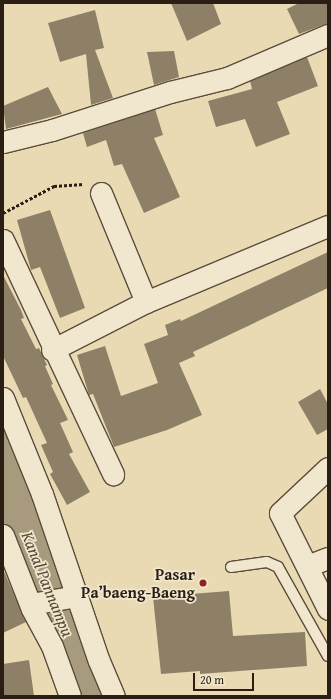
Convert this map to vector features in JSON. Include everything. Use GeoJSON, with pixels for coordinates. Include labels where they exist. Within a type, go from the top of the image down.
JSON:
{"type":"FeatureCollection","features":[{"type":"Feature","properties":{"kind":"street"},"geometry":{"type":"LineString","coordinates":[[3,142],[52,130],[170,92],[227,78],[328,35]]}},
{"type":"Feature","properties":{"kind":"street"},"geometry":{"type":"LineString","coordinates":[[101,193],[146,302]]}},
{"type":"Feature","properties":{"kind":"street"},"geometry":{"type":"LineString","coordinates":[[52,350],[146,302],[328,226]]}},
{"type":"Feature","properties":{"kind":"street"},"geometry":{"type":"LineString","coordinates":[[3,240],[52,350],[112,474]]}},
{"type":"Feature","properties":{"kind":"street"},"geometry":{"type":"LineString","coordinates":[[3,398],[42,494],[73,597],[114,696]]}},
{"type":"Feature","properties":{"kind":"street"},"geometry":{"type":"LineString","coordinates":[[328,468],[280,513],[328,609]]}},
{"type":"Feature","properties":{"kind":"street"},"geometry":{"type":"LineString","coordinates":[[3,535],[36,604],[70,696]]}},
{"type":"Feature","properties":{"kind":"street"},"geometry":{"type":"LineString","coordinates":[[307,566],[328,558]]}},
{"type":"Feature","properties":{"kind":"street"},"geometry":{"type":"LineString","coordinates":[[36,604],[73,597]]}},
{"type":"Feature","properties":{"kind":"lane"},"geometry":{"type":"LineString","coordinates":[[231,567],[267,562],[278,567],[328,656]]}},
{"type":"Feature","properties":{"kind":"path"},"geometry":{"type":"LineString","coordinates":[[3,213],[54,186],[82,183],[94,187],[101,193]]}},
{"type":"Feature","properties":{"kind":"water"},"geometry":{"type":"Polygon","coordinates":[[[3,408],[69,584],[37,587],[3,514],[3,408]]]}},
{"type":"Feature","properties":{"kind":"water"},"geometry":{"type":"Polygon","coordinates":[[[74,602],[106,696],[83,696],[45,607],[74,602]]]}},
{"type":"Feature","properties":{"kind":"building"},"geometry":{"type":"Polygon","coordinates":[[[171,3],[213,3],[221,24],[187,41],[171,3]]]}},
{"type":"Feature","properties":{"kind":"building"},"geometry":{"type":"Polygon","coordinates":[[[299,3],[328,3],[328,23],[299,34],[287,9],[299,3]]]}},
{"type":"Feature","properties":{"kind":"building"},"geometry":{"type":"Polygon","coordinates":[[[95,10],[104,48],[95,50],[113,98],[91,105],[86,54],[60,62],[48,23],[95,10]]]}},
{"type":"Feature","properties":{"kind":"building"},"geometry":{"type":"Polygon","coordinates":[[[174,51],[179,77],[154,85],[147,52],[174,51]]]}},
{"type":"Feature","properties":{"kind":"building"},"geometry":{"type":"Polygon","coordinates":[[[307,57],[318,86],[277,102],[290,134],[256,147],[245,119],[216,127],[208,101],[252,89],[250,81],[307,57]]]}},
{"type":"Feature","properties":{"kind":"building"},"geometry":{"type":"Polygon","coordinates":[[[48,87],[62,114],[6,129],[3,106],[48,87]]]}},
{"type":"Feature","properties":{"kind":"building"},"geometry":{"type":"Polygon","coordinates":[[[155,109],[163,135],[154,138],[180,197],[144,213],[122,164],[114,166],[106,140],[87,147],[83,133],[155,109]]]}},
{"type":"Feature","properties":{"kind":"building"},"geometry":{"type":"Polygon","coordinates":[[[50,210],[85,308],[60,318],[40,267],[31,270],[17,220],[50,210]]]}},
{"type":"Feature","properties":{"kind":"building"},"geometry":{"type":"Polygon","coordinates":[[[328,252],[328,288],[193,352],[195,356],[179,363],[202,415],[167,430],[114,447],[93,394],[89,395],[77,355],[105,346],[121,396],[158,383],[144,344],[168,335],[165,325],[180,319],[181,321],[328,252]]]}},
{"type":"Feature","properties":{"kind":"building"},"geometry":{"type":"Polygon","coordinates":[[[3,275],[21,310],[24,318],[21,319],[36,349],[39,348],[47,365],[45,366],[53,384],[51,385],[68,420],[60,423],[73,452],[69,454],[90,492],[67,505],[50,474],[53,472],[41,445],[47,443],[26,397],[23,398],[3,356],[3,275]]]}},
{"type":"Feature","properties":{"kind":"building"},"geometry":{"type":"Polygon","coordinates":[[[320,389],[328,404],[328,429],[317,435],[298,402],[320,389]]]}},
{"type":"Feature","properties":{"kind":"building"},"geometry":{"type":"Polygon","coordinates":[[[3,569],[26,622],[3,633],[3,569]]]}},
{"type":"Feature","properties":{"kind":"building"},"geometry":{"type":"Polygon","coordinates":[[[229,591],[233,636],[305,632],[307,666],[200,674],[200,671],[161,674],[153,597],[229,591]]]}},
{"type":"Feature","properties":{"kind":"building"},"geometry":{"type":"Polygon","coordinates":[[[29,660],[34,696],[3,696],[3,664],[29,660]]]}},
{"type":"Feature","properties":{"kind":"waterway","name":"Kanal Pannampu"},"geometry":{"type":"LineString","coordinates":[[3,473],[94,696]]}},
{"type":"Feature","properties":{"kind":"place","name":"Pasar Paʼbaeng-Baeng"},"geometry":{"type":"Point","coordinates":[203,583]}}]}
